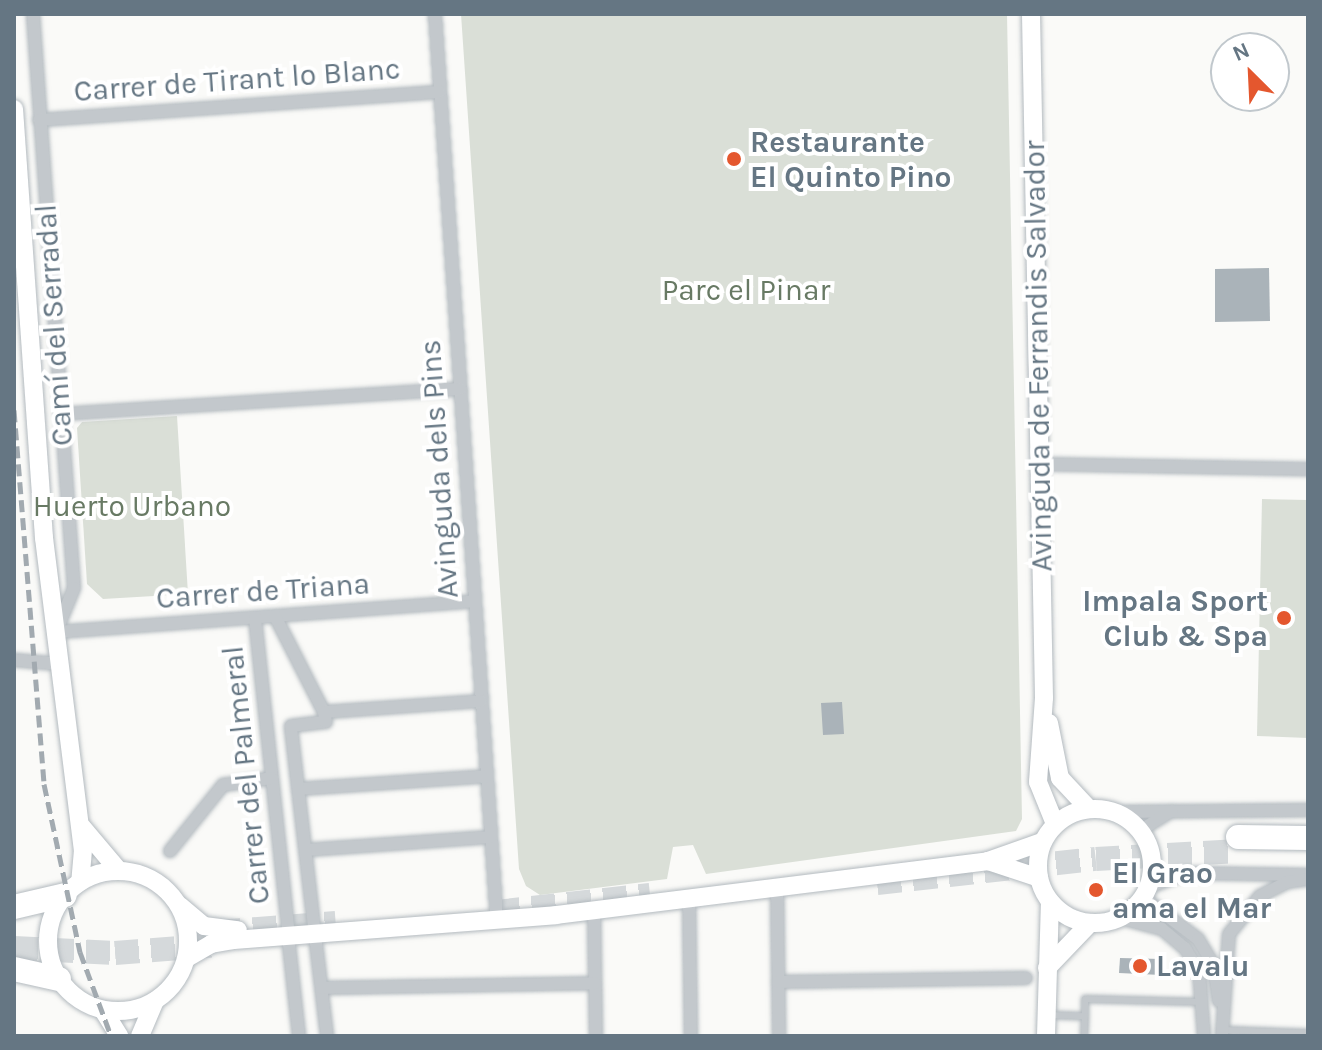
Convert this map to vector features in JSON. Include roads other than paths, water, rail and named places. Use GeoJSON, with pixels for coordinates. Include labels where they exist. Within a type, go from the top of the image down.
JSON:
{"type":"FeatureCollection","features":[{"type":"Feature","properties":{"kind":"highway"},"geometry":{"type":"LineString","coordinates":[[1308,838],[1238,844],[1308,852]]}},
{"type":"Feature","properties":{"kind":"highway"},"geometry":{"type":"LineString","coordinates":[[14,907],[72,888]]}},
{"type":"Feature","properties":{"kind":"highway"},"geometry":{"type":"LineString","coordinates":[[14,969],[59,979]]}},
{"type":"Feature","properties":{"kind":"street","name":"Camí del Serradal"},"geometry":{"type":"LineString","coordinates":[[33,14],[74,588],[56,632]]}},
{"type":"Feature","properties":{"kind":"street","name":"Avinguda dels Pins"},"geometry":{"type":"LineString","coordinates":[[435,14],[497,920]]}},
{"type":"Feature","properties":{"kind":"street","name":"Avinguda de Ferrandis Salvador"},"geometry":{"type":"LineString","coordinates":[[1031,14],[1044,698],[1038,782],[1055,824]]}},
{"type":"Feature","properties":{"kind":"street","name":"Carrer de Tirant lo Blanc"},"geometry":{"type":"LineString","coordinates":[[39,120],[439,92]]}},
{"type":"Feature","properties":{"kind":"street","name":"Camí del Serradal"},"geometry":{"type":"LineString","coordinates":[[14,109],[56,632],[83,850],[72,888]]}},
{"type":"Feature","properties":{"kind":"street"},"geometry":{"type":"LineString","coordinates":[[61,414],[460,389]]}},
{"type":"Feature","properties":{"kind":"street"},"geometry":{"type":"LineString","coordinates":[[1040,464],[1308,469]]}},
{"type":"Feature","properties":{"kind":"street","name":"Carrer de Triana"},"geometry":{"type":"LineString","coordinates":[[56,632],[474,601]]}},
{"type":"Feature","properties":{"kind":"street"},"geometry":{"type":"LineString","coordinates":[[275,616],[324,712],[481,701]]}},
{"type":"Feature","properties":{"kind":"street","name":"Carrer del Palmeral"},"geometry":{"type":"LineString","coordinates":[[255,618],[299,1035]]}},
{"type":"Feature","properties":{"kind":"street"},"geometry":{"type":"LineString","coordinates":[[14,660],[59,664]]}},
{"type":"Feature","properties":{"kind":"street","name":"Avinguda de Ferrandis Salvador"},"geometry":{"type":"LineString","coordinates":[[1044,698],[1060,778],[1088,808]]}},
{"type":"Feature","properties":{"kind":"street","name":"Carrer del Palmeral"},"geometry":{"type":"LineString","coordinates":[[324,712],[326,722],[291,726],[327,1034]]}},
{"type":"Feature","properties":{"kind":"street"},"geometry":{"type":"LineString","coordinates":[[298,789],[487,776]]}},
{"type":"Feature","properties":{"kind":"street"},"geometry":{"type":"LineString","coordinates":[[170,851],[223,785],[272,778]]}},
{"type":"Feature","properties":{"kind":"street"},"geometry":{"type":"LineString","coordinates":[[1204,1036],[1205,1002],[1199,971],[1185,948],[1162,929],[1120,918],[1090,923],[1068,917],[1050,902],[1039,878],[1042,842],[1055,824],[1088,808],[1116,812],[1308,810]]}},
{"type":"Feature","properties":{"kind":"street"},"geometry":{"type":"LineString","coordinates":[[1141,830],[1171,811]]}},
{"type":"Feature","properties":{"kind":"street"},"geometry":{"type":"LineString","coordinates":[[1116,812],[1141,830],[1153,857],[1147,892]]}},
{"type":"Feature","properties":{"kind":"street"},"geometry":{"type":"LineString","coordinates":[[277,821],[302,819]]}},
{"type":"Feature","properties":{"kind":"street"},"geometry":{"type":"LineString","coordinates":[[78,821],[119,871]]}},
{"type":"Feature","properties":{"kind":"street"},"geometry":{"type":"LineString","coordinates":[[306,850],[491,837]]}},
{"type":"Feature","properties":{"kind":"street"},"geometry":{"type":"LineString","coordinates":[[187,958],[211,944],[353,923],[364,928],[497,920],[594,910],[988,861],[1042,842]]}},
{"type":"Feature","properties":{"kind":"street"},"geometry":{"type":"LineString","coordinates":[[988,861],[1039,878]]}},
{"type":"Feature","properties":{"kind":"street"},"geometry":{"type":"LineString","coordinates":[[179,906],[188,931],[187,958],[175,983],[155,1001],[130,1011],[103,1010],[81,1001],[59,979],[48,951],[50,921],[72,888],[119,871],[154,880],[179,906],[217,930],[288,932]]}},
{"type":"Feature","properties":{"kind":"street"},"geometry":{"type":"LineString","coordinates":[[1120,918],[1147,892],[1184,873],[1308,877]]}},
{"type":"Feature","properties":{"kind":"street"},"geometry":{"type":"LineString","coordinates":[[1223,1030],[1229,934],[1260,896],[1287,882],[1308,877]]}},
{"type":"Feature","properties":{"kind":"street"},"geometry":{"type":"LineString","coordinates":[[777,887],[779,1036]]}},
{"type":"Feature","properties":{"kind":"street"},"geometry":{"type":"LineString","coordinates":[[1147,892],[1198,939],[1214,966],[1223,1030]]}},
{"type":"Feature","properties":{"kind":"street"},"geometry":{"type":"LineString","coordinates":[[689,898],[691,1036]]}},
{"type":"Feature","properties":{"kind":"street"},"geometry":{"type":"LineString","coordinates":[[1046,1036],[1050,902]]}},
{"type":"Feature","properties":{"kind":"street"},"geometry":{"type":"LineString","coordinates":[[594,910],[596,1036]]}},
{"type":"Feature","properties":{"kind":"street"},"geometry":{"type":"LineString","coordinates":[[1047,968],[1090,923]]}},
{"type":"Feature","properties":{"kind":"street"},"geometry":{"type":"LineString","coordinates":[[778,982],[1026,978]]}},
{"type":"Feature","properties":{"kind":"street"},"geometry":{"type":"LineString","coordinates":[[322,988],[595,983]]}},
{"type":"Feature","properties":{"kind":"street"},"geometry":{"type":"LineString","coordinates":[[140,1036],[155,1001]]}},
{"type":"Feature","properties":{"kind":"street"},"geometry":{"type":"LineString","coordinates":[[103,1010],[119,1036]]}},
{"type":"Feature","properties":{"kind":"street"},"geometry":{"type":"LineString","coordinates":[[299,1035],[327,1034]]}},
{"type":"Feature","properties":{"kind":"lane"},"geometry":{"type":"LineString","coordinates":[[1084,1036],[1085,999],[1205,1002]]}},
{"type":"Feature","properties":{"kind":"lane"},"geometry":{"type":"LineString","coordinates":[[1046,1015],[1085,1016]]}},
{"type":"Feature","properties":{"kind":"lane"},"geometry":{"type":"LineString","coordinates":[[1223,1030],[1308,1033]]}},
{"type":"Feature","properties":{"kind":"tunnel"},"geometry":{"type":"LineString","coordinates":[[877,883],[1096,859],[1239,851]]}},
{"type":"Feature","properties":{"kind":"tunnel"},"geometry":{"type":"LineString","coordinates":[[496,912],[650,895]]}},
{"type":"Feature","properties":{"kind":"tunnel"},"geometry":{"type":"LineString","coordinates":[[217,932],[336,923]]}},
{"type":"Feature","properties":{"kind":"tunnel"},"geometry":{"type":"LineString","coordinates":[[14,948],[115,953],[219,945]]}},
{"type":"Feature","properties":{"kind":"railway"},"geometry":{"type":"LineString","coordinates":[[14,410],[44,784],[80,952],[111,1036]]}},
{"type":"Feature","properties":{"kind":"place","name":"Restaurante El Quinto Pino"},"geometry":{"type":"Point","coordinates":[734,159]}},
{"type":"Feature","properties":{"kind":"place","name":"Impala Sport Club & Spa"},"geometry":{"type":"Point","coordinates":[1284,618]}},
{"type":"Feature","properties":{"kind":"place","name":"El Grao ama el Mar"},"geometry":{"type":"Point","coordinates":[1096,890]}},
{"type":"Feature","properties":{"kind":"place","name":"Lavalu"},"geometry":{"type":"Point","coordinates":[1140,966]}},
{"type":"Feature","properties":{"kind":"park label","name":"Parc el Pinar"},"geometry":{"type":"Point","coordinates":[746,290]}},
{"type":"Feature","properties":{"kind":"park label","name":"Huerto Urbano"},"geometry":{"type":"Point","coordinates":[132,506]}}]}
